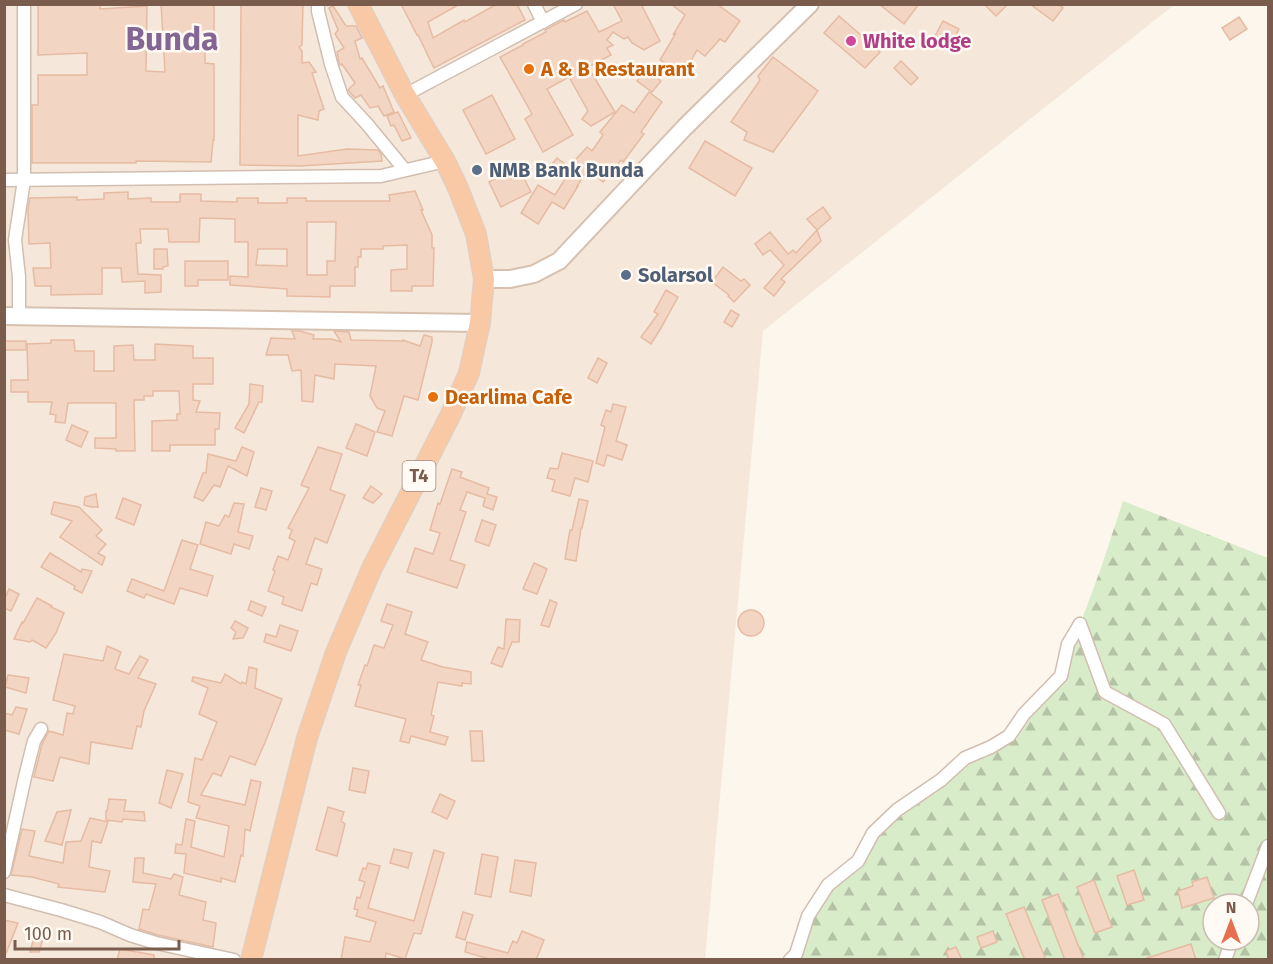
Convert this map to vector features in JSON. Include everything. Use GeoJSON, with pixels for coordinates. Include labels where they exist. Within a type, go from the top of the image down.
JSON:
{"type":"FeatureCollection","features":[{"type":"Feature","properties":{"kind":"highway","name":"T4"},"geometry":{"type":"LineString","coordinates":[[251,960],[307,738],[336,652],[372,568],[450,416],[469,373],[480,323],[484,279],[476,234],[445,161],[405,95],[358,4]]}},
{"type":"Feature","properties":{"kind":"main road"},"geometry":{"type":"LineString","coordinates":[[484,279],[510,279],[534,274],[559,261],[685,127],[810,4]]}},
{"type":"Feature","properties":{"kind":"main road"},"geometry":{"type":"LineString","coordinates":[[12,316],[480,323]]}},
{"type":"Feature","properties":{"kind":"street"},"geometry":{"type":"LineString","coordinates":[[12,316],[19,277],[15,240],[24,180],[24,4]]}},
{"type":"Feature","properties":{"kind":"street"},"geometry":{"type":"LineString","coordinates":[[318,4],[331,63],[342,97],[367,123],[404,169]]}},
{"type":"Feature","properties":{"kind":"street"},"geometry":{"type":"LineString","coordinates":[[534,4],[543,22]]}},
{"type":"Feature","properties":{"kind":"street"},"geometry":{"type":"LineString","coordinates":[[405,95],[576,4]]}},
{"type":"Feature","properties":{"kind":"street"},"geometry":{"type":"LineString","coordinates":[[4,180],[381,176],[445,161]]}},
{"type":"Feature","properties":{"kind":"street"},"geometry":{"type":"LineString","coordinates":[[790,960],[796,954],[808,916],[828,885],[858,861],[873,833],[897,810],[941,780],[965,758],[1009,736],[1024,714],[1061,676],[1068,644],[1080,624],[1105,692],[1164,724],[1219,813]]}},
{"type":"Feature","properties":{"kind":"street"},"geometry":{"type":"LineString","coordinates":[[4,872],[34,741],[40,729]]}},
{"type":"Feature","properties":{"kind":"street"},"geometry":{"type":"LineString","coordinates":[[1251,892],[1269,846]]}},
{"type":"Feature","properties":{"kind":"street"},"geometry":{"type":"LineString","coordinates":[[4,895],[91,919],[156,943],[234,960]]}},
{"type":"Feature","properties":{"kind":"shaded area"},"geometry":{"type":"Polygon","coordinates":[[[5,5],[1174,5],[763,331],[705,959],[5,960],[5,5]]]}},
{"type":"Feature","properties":{"kind":"green space"},"geometry":{"type":"Polygon","coordinates":[[[1123,501],[1268,558],[1268,959],[790,960],[808,916],[897,810],[991,747],[1061,676],[1123,501]]]}},
{"type":"Feature","properties":{"kind":"building"},"geometry":{"type":"Polygon","coordinates":[[[38,4],[100,4],[100,9],[147,6],[146,71],[165,72],[161,4],[214,4],[214,35],[205,35],[205,63],[214,64],[214,140],[211,162],[32,163],[32,105],[38,105],[38,75],[87,75],[87,53],[38,55],[38,4]]]}},
{"type":"Feature","properties":{"kind":"building"},"geometry":{"type":"Polygon","coordinates":[[[241,4],[303,4],[302,45],[299,47],[302,51],[302,63],[309,62],[316,72],[312,73],[324,109],[319,111],[318,120],[298,115],[298,156],[347,149],[378,150],[382,161],[300,166],[240,165],[241,4]]]}},
{"type":"Feature","properties":{"kind":"building"},"geometry":{"type":"Polygon","coordinates":[[[401,4],[460,4],[428,22],[433,38],[497,4],[517,4],[525,20],[434,68],[401,4]]]}},
{"type":"Feature","properties":{"kind":"building"},"geometry":{"type":"Polygon","coordinates":[[[613,4],[641,4],[660,41],[644,50],[632,43],[628,37],[624,39],[613,32],[607,40],[613,45],[607,48],[611,55],[588,67],[615,112],[591,126],[582,119],[588,111],[569,77],[547,89],[573,135],[543,152],[525,119],[532,114],[500,57],[546,32],[545,30],[587,11],[599,32],[622,21],[613,4]]]}},
{"type":"Feature","properties":{"kind":"building"},"geometry":{"type":"Polygon","coordinates":[[[671,4],[717,4],[740,21],[725,42],[720,39],[705,56],[697,50],[684,74],[660,60],[685,15],[671,4]]]}},
{"type":"Feature","properties":{"kind":"building"},"geometry":{"type":"Polygon","coordinates":[[[879,4],[919,4],[904,24],[879,4]]]}},
{"type":"Feature","properties":{"kind":"building"},"geometry":{"type":"Polygon","coordinates":[[[984,4],[1008,4],[996,16],[984,4]]]}},
{"type":"Feature","properties":{"kind":"building"},"geometry":{"type":"Polygon","coordinates":[[[1030,4],[1058,4],[1063,8],[1053,21],[1030,4]]]}},
{"type":"Feature","properties":{"kind":"building"},"geometry":{"type":"Polygon","coordinates":[[[333,6],[346,26],[356,26],[362,38],[355,41],[360,59],[362,58],[380,88],[383,86],[394,112],[384,116],[378,106],[370,108],[361,95],[355,98],[348,90],[355,83],[339,62],[337,52],[344,48],[335,34],[338,30],[329,8],[333,6]]]}},
{"type":"Feature","properties":{"kind":"building"},"geometry":{"type":"Polygon","coordinates":[[[839,16],[880,52],[865,68],[824,33],[839,16]]]}},
{"type":"Feature","properties":{"kind":"building"},"geometry":{"type":"Polygon","coordinates":[[[1239,17],[1247,29],[1230,40],[1222,28],[1239,17]]]}},
{"type":"Feature","properties":{"kind":"building"},"geometry":{"type":"Polygon","coordinates":[[[943,21],[959,29],[951,45],[935,36],[943,21]]]}},
{"type":"Feature","properties":{"kind":"building"},"geometry":{"type":"Polygon","coordinates":[[[773,57],[818,91],[773,152],[744,140],[747,132],[731,122],[760,80],[758,76],[773,57]]]}},
{"type":"Feature","properties":{"kind":"building"},"geometry":{"type":"Polygon","coordinates":[[[901,61],[918,78],[911,85],[894,68],[901,61]]]}},
{"type":"Feature","properties":{"kind":"building"},"geometry":{"type":"Polygon","coordinates":[[[646,69],[661,81],[652,92],[637,81],[646,69]]]}},
{"type":"Feature","properties":{"kind":"building"},"geometry":{"type":"Polygon","coordinates":[[[649,92],[662,102],[641,132],[644,134],[623,162],[621,160],[603,182],[588,169],[564,209],[552,202],[538,224],[521,213],[538,185],[555,195],[567,176],[552,164],[557,158],[569,167],[587,147],[592,151],[603,135],[600,132],[622,105],[634,113],[649,92]]]}},
{"type":"Feature","properties":{"kind":"building"},"geometry":{"type":"Polygon","coordinates":[[[492,95],[515,139],[486,154],[463,110],[492,95]]]}},
{"type":"Feature","properties":{"kind":"building"},"geometry":{"type":"Polygon","coordinates":[[[398,112],[411,138],[402,141],[387,116],[398,112]]]}},
{"type":"Feature","properties":{"kind":"building"},"geometry":{"type":"Polygon","coordinates":[[[705,141],[752,168],[735,196],[689,168],[705,141]]]}},
{"type":"Feature","properties":{"kind":"building"},"geometry":{"type":"Polygon","coordinates":[[[518,167],[531,192],[501,207],[489,182],[518,167]]]}},
{"type":"Feature","properties":{"kind":"building"},"geometry":{"type":"Polygon","coordinates":[[[415,191],[432,235],[433,286],[412,286],[412,291],[391,291],[391,270],[407,269],[407,245],[383,246],[383,249],[361,249],[358,267],[355,267],[355,286],[330,286],[330,297],[287,296],[287,289],[230,285],[230,276],[248,277],[248,242],[235,242],[235,219],[200,218],[199,242],[169,242],[168,229],[140,229],[141,243],[136,243],[138,274],[161,275],[161,292],[145,293],[145,281],[122,282],[121,268],[102,268],[102,294],[51,295],[51,286],[35,286],[33,268],[51,268],[50,243],[29,244],[30,198],[104,199],[104,193],[128,192],[128,199],[151,198],[151,202],[180,202],[180,194],[201,194],[201,201],[237,202],[237,198],[258,198],[258,203],[287,203],[287,198],[306,198],[306,201],[390,201],[389,195],[415,191]],[[307,222],[307,275],[327,275],[327,261],[335,261],[336,222],[307,222]],[[258,249],[256,265],[287,266],[287,249],[258,249]]]}},
{"type":"Feature","properties":{"kind":"building"},"geometry":{"type":"Polygon","coordinates":[[[823,207],[831,218],[817,230],[807,219],[823,207]]]}},
{"type":"Feature","properties":{"kind":"building"},"geometry":{"type":"Polygon","coordinates":[[[817,230],[821,241],[781,279],[785,282],[774,296],[764,288],[784,265],[770,250],[763,255],[755,244],[770,232],[788,254],[793,250],[796,253],[817,230]]]}},
{"type":"Feature","properties":{"kind":"building"},"geometry":{"type":"Polygon","coordinates":[[[154,249],[167,249],[168,266],[163,269],[154,269],[154,249]]]}},
{"type":"Feature","properties":{"kind":"building"},"geometry":{"type":"Polygon","coordinates":[[[185,261],[228,261],[228,280],[198,280],[198,286],[185,286],[185,261]]]}},
{"type":"Feature","properties":{"kind":"building"},"geometry":{"type":"Polygon","coordinates":[[[723,267],[750,285],[734,302],[729,295],[712,282],[723,267]]]}},
{"type":"Feature","properties":{"kind":"building"},"geometry":{"type":"Polygon","coordinates":[[[666,290],[678,297],[651,344],[641,337],[658,314],[654,312],[666,290]]]}},
{"type":"Feature","properties":{"kind":"building"},"geometry":{"type":"Polygon","coordinates":[[[731,310],[739,315],[732,327],[724,322],[731,310]]]}},
{"type":"Feature","properties":{"kind":"building"},"geometry":{"type":"Polygon","coordinates":[[[292,331],[314,335],[313,339],[332,339],[341,342],[334,331],[349,332],[351,340],[403,340],[420,346],[424,335],[432,337],[418,400],[404,396],[392,436],[377,432],[385,411],[377,408],[370,396],[376,366],[335,364],[334,379],[315,375],[313,402],[302,401],[301,370],[292,371],[288,355],[266,355],[271,338],[295,339],[292,331]]]}},
{"type":"Feature","properties":{"kind":"building"},"geometry":{"type":"Polygon","coordinates":[[[51,340],[74,340],[75,351],[94,351],[94,371],[114,371],[114,346],[133,345],[134,360],[155,360],[155,344],[193,346],[193,358],[213,358],[213,384],[193,384],[193,400],[200,401],[196,412],[220,413],[219,429],[215,429],[215,445],[170,445],[170,451],[152,451],[152,421],[177,420],[177,414],[180,414],[179,391],[153,391],[153,396],[144,396],[144,400],[134,400],[135,451],[95,448],[95,438],[116,438],[116,403],[68,403],[65,423],[55,422],[56,415],[50,414],[52,402],[28,402],[28,392],[11,392],[11,380],[28,380],[27,344],[51,343],[51,340]]]}},
{"type":"Feature","properties":{"kind":"building"},"geometry":{"type":"Polygon","coordinates":[[[4,341],[26,341],[26,350],[4,350],[4,341]]]}},
{"type":"Feature","properties":{"kind":"building"},"geometry":{"type":"Polygon","coordinates":[[[598,358],[607,363],[597,383],[588,378],[598,358]]]}},
{"type":"Feature","properties":{"kind":"building"},"geometry":{"type":"Polygon","coordinates":[[[250,384],[263,386],[262,402],[259,402],[244,433],[235,428],[249,404],[250,384]]]}},
{"type":"Feature","properties":{"kind":"building"},"geometry":{"type":"Polygon","coordinates":[[[613,404],[626,407],[616,441],[627,445],[622,460],[607,455],[604,466],[596,463],[605,427],[601,425],[606,410],[611,412],[613,404]]]}},
{"type":"Feature","properties":{"kind":"building"},"geometry":{"type":"Polygon","coordinates":[[[356,424],[375,432],[367,456],[346,448],[356,424]]]}},
{"type":"Feature","properties":{"kind":"building"},"geometry":{"type":"Polygon","coordinates":[[[72,425],[88,432],[81,447],[66,440],[72,425]]]}},
{"type":"Feature","properties":{"kind":"building"},"geometry":{"type":"Polygon","coordinates":[[[242,447],[254,452],[247,476],[228,466],[220,487],[214,485],[203,501],[194,497],[203,473],[206,473],[208,454],[236,461],[242,447]]]}},
{"type":"Feature","properties":{"kind":"building"},"geometry":{"type":"Polygon","coordinates":[[[318,447],[342,454],[330,490],[345,495],[327,543],[315,538],[306,564],[322,569],[317,585],[311,583],[302,611],[282,604],[284,597],[268,591],[278,556],[288,560],[295,541],[289,538],[292,530],[288,528],[309,488],[301,485],[318,447]]]}},
{"type":"Feature","properties":{"kind":"building"},"geometry":{"type":"Polygon","coordinates":[[[562,453],[593,461],[588,482],[575,478],[570,496],[552,491],[555,480],[547,478],[550,468],[558,469],[562,453]]]}},
{"type":"Feature","properties":{"kind":"building"},"geometry":{"type":"Polygon","coordinates":[[[452,469],[462,472],[460,477],[489,488],[487,494],[497,497],[493,510],[483,506],[485,498],[467,492],[460,510],[466,512],[450,560],[465,565],[457,588],[407,572],[415,548],[433,554],[440,533],[430,530],[452,469]]]}},
{"type":"Feature","properties":{"kind":"building"},"geometry":{"type":"Polygon","coordinates":[[[371,486],[382,494],[373,503],[363,498],[371,486]]]}},
{"type":"Feature","properties":{"kind":"building"},"geometry":{"type":"Polygon","coordinates":[[[261,488],[272,491],[266,510],[255,507],[261,488]]]}},
{"type":"Feature","properties":{"kind":"building"},"geometry":{"type":"Polygon","coordinates":[[[96,494],[98,507],[84,505],[85,497],[96,494]]]}},
{"type":"Feature","properties":{"kind":"building"},"geometry":{"type":"Polygon","coordinates":[[[123,498],[141,505],[134,525],[116,518],[123,498]]]}},
{"type":"Feature","properties":{"kind":"building"},"geometry":{"type":"Polygon","coordinates":[[[579,499],[588,501],[576,561],[565,559],[579,499]]]}},
{"type":"Feature","properties":{"kind":"building"},"geometry":{"type":"Polygon","coordinates":[[[54,502],[79,507],[102,530],[96,536],[106,544],[98,553],[105,557],[102,565],[60,537],[72,521],[51,514],[54,502]]]}},
{"type":"Feature","properties":{"kind":"building"},"geometry":{"type":"Polygon","coordinates":[[[234,503],[244,504],[238,532],[253,536],[249,549],[234,544],[231,554],[200,544],[206,522],[219,526],[225,515],[229,517],[234,503]]]}},
{"type":"Feature","properties":{"kind":"building"},"geometry":{"type":"Polygon","coordinates":[[[482,520],[496,525],[489,546],[475,541],[482,520]]]}},
{"type":"Feature","properties":{"kind":"building"},"geometry":{"type":"Polygon","coordinates":[[[182,540],[198,545],[190,569],[213,576],[207,596],[180,588],[174,604],[146,594],[144,598],[127,591],[132,579],[164,591],[182,540]]]}},
{"type":"Feature","properties":{"kind":"building"},"geometry":{"type":"Polygon","coordinates":[[[50,553],[81,572],[82,569],[92,571],[82,593],[74,589],[75,586],[41,567],[50,553]]]}},
{"type":"Feature","properties":{"kind":"building"},"geometry":{"type":"Polygon","coordinates":[[[534,563],[547,569],[537,594],[523,589],[534,563]]]}},
{"type":"Feature","properties":{"kind":"building"},"geometry":{"type":"Polygon","coordinates":[[[9,589],[19,594],[11,611],[4,608],[4,600],[9,589]]]}},
{"type":"Feature","properties":{"kind":"building"},"geometry":{"type":"Polygon","coordinates":[[[37,598],[64,613],[56,633],[46,648],[32,640],[30,642],[14,639],[37,598]]]}},
{"type":"Feature","properties":{"kind":"building"},"geometry":{"type":"Polygon","coordinates":[[[550,600],[557,603],[549,627],[541,625],[550,600]]]}},
{"type":"Feature","properties":{"kind":"building"},"geometry":{"type":"Polygon","coordinates":[[[251,601],[266,607],[262,616],[248,610],[251,601]]]}},
{"type":"Feature","properties":{"kind":"building"},"geometry":{"type":"Polygon","coordinates":[[[387,604],[412,612],[405,634],[428,642],[421,660],[471,672],[471,684],[462,683],[462,686],[438,682],[430,732],[448,737],[445,745],[411,736],[409,743],[400,741],[406,719],[355,706],[361,685],[358,685],[374,645],[384,648],[393,625],[381,621],[387,604]]]}},
{"type":"Feature","properties":{"kind":"building"},"geometry":{"type":"Polygon","coordinates":[[[751,610],[760,614],[764,623],[760,632],[751,636],[742,632],[738,623],[742,614],[751,610]]]}},
{"type":"Feature","properties":{"kind":"building"},"geometry":{"type":"Polygon","coordinates":[[[506,619],[520,620],[519,642],[512,642],[502,667],[491,663],[498,647],[504,649],[506,619]]]}},
{"type":"Feature","properties":{"kind":"building"},"geometry":{"type":"Polygon","coordinates":[[[235,621],[248,628],[243,638],[233,639],[236,632],[231,628],[235,621]]]}},
{"type":"Feature","properties":{"kind":"building"},"geometry":{"type":"Polygon","coordinates":[[[280,625],[298,631],[291,651],[264,642],[266,634],[276,637],[280,625]]]}},
{"type":"Feature","properties":{"kind":"building"},"geometry":{"type":"Polygon","coordinates":[[[107,646],[121,652],[115,669],[129,674],[140,656],[148,660],[138,678],[156,684],[144,711],[141,727],[137,726],[132,749],[91,742],[89,764],[60,757],[53,781],[34,777],[42,744],[49,731],[63,735],[67,713],[73,714],[75,706],[53,700],[64,654],[103,661],[107,646]]]}},
{"type":"Feature","properties":{"kind":"building"},"geometry":{"type":"Polygon","coordinates":[[[249,667],[257,669],[255,688],[282,699],[255,765],[230,756],[221,776],[213,773],[201,795],[245,805],[251,780],[261,782],[250,831],[245,829],[243,856],[241,855],[235,882],[221,878],[221,882],[184,873],[186,854],[175,853],[176,844],[182,845],[186,819],[195,821],[191,847],[224,857],[229,826],[196,818],[200,806],[188,802],[195,758],[202,760],[217,722],[199,714],[208,688],[192,681],[193,677],[221,683],[225,674],[241,684],[242,682],[246,684],[249,667]]]}},
{"type":"Feature","properties":{"kind":"building"},"geometry":{"type":"Polygon","coordinates":[[[8,675],[29,678],[26,693],[5,687],[8,675]]]}},
{"type":"Feature","properties":{"kind":"building"},"geometry":{"type":"Polygon","coordinates":[[[16,707],[27,709],[19,734],[4,730],[4,713],[12,715],[16,707]]]}},
{"type":"Feature","properties":{"kind":"building"},"geometry":{"type":"Polygon","coordinates":[[[470,731],[482,731],[484,761],[472,761],[470,731]]]}},
{"type":"Feature","properties":{"kind":"building"},"geometry":{"type":"Polygon","coordinates":[[[353,768],[369,771],[365,793],[349,790],[353,768]]]}},
{"type":"Feature","properties":{"kind":"building"},"geometry":{"type":"Polygon","coordinates":[[[167,770],[183,774],[171,808],[159,803],[167,770]]]}},
{"type":"Feature","properties":{"kind":"building"},"geometry":{"type":"Polygon","coordinates":[[[440,794],[455,801],[447,819],[432,812],[440,794]]]}},
{"type":"Feature","properties":{"kind":"building"},"geometry":{"type":"Polygon","coordinates":[[[109,799],[126,800],[124,811],[144,812],[145,821],[106,820],[109,799]]]}},
{"type":"Feature","properties":{"kind":"building"},"geometry":{"type":"Polygon","coordinates":[[[328,807],[344,812],[341,821],[345,824],[337,856],[316,850],[328,807]]]}},
{"type":"Feature","properties":{"kind":"building"},"geometry":{"type":"Polygon","coordinates":[[[71,810],[62,845],[45,841],[57,812],[71,810]]]}},
{"type":"Feature","properties":{"kind":"building"},"geometry":{"type":"Polygon","coordinates":[[[90,818],[108,822],[101,843],[92,841],[89,867],[110,871],[105,892],[58,887],[59,884],[32,877],[11,875],[22,829],[35,831],[29,856],[63,863],[66,842],[81,841],[90,818]]]}},
{"type":"Feature","properties":{"kind":"building"},"geometry":{"type":"Polygon","coordinates":[[[394,849],[412,853],[408,868],[390,863],[394,849]]]}},
{"type":"Feature","properties":{"kind":"building"},"geometry":{"type":"Polygon","coordinates":[[[434,850],[444,853],[421,934],[414,933],[405,959],[386,953],[385,960],[341,960],[345,937],[370,942],[376,922],[356,916],[358,910],[354,909],[365,882],[359,880],[363,868],[366,869],[368,863],[380,866],[368,908],[414,921],[434,850]]]}},
{"type":"Feature","properties":{"kind":"building"},"geometry":{"type":"Polygon","coordinates":[[[482,854],[498,857],[491,897],[475,894],[482,854]]]}},
{"type":"Feature","properties":{"kind":"building"},"geometry":{"type":"Polygon","coordinates":[[[135,858],[144,858],[143,873],[171,879],[174,874],[183,877],[179,895],[206,902],[203,920],[216,923],[213,947],[139,929],[143,909],[149,910],[156,884],[133,882],[135,858]]]}},
{"type":"Feature","properties":{"kind":"building"},"geometry":{"type":"Polygon","coordinates":[[[515,860],[536,863],[531,896],[510,892],[515,860]]]}},
{"type":"Feature","properties":{"kind":"building"},"geometry":{"type":"Polygon","coordinates":[[[1134,870],[1144,900],[1127,905],[1117,876],[1134,870]]]}},
{"type":"Feature","properties":{"kind":"building"},"geometry":{"type":"Polygon","coordinates":[[[1207,877],[1212,892],[1201,892],[1201,902],[1182,908],[1178,891],[1193,886],[1192,882],[1207,877]]]}},
{"type":"Feature","properties":{"kind":"building"},"geometry":{"type":"Polygon","coordinates":[[[1094,880],[1112,927],[1095,933],[1077,887],[1094,880]]]}},
{"type":"Feature","properties":{"kind":"building"},"geometry":{"type":"Polygon","coordinates":[[[1058,894],[1084,960],[1065,960],[1042,900],[1058,894]]]}},
{"type":"Feature","properties":{"kind":"building"},"geometry":{"type":"Polygon","coordinates":[[[1024,907],[1046,960],[1025,960],[1006,914],[1024,907]]]}},
{"type":"Feature","properties":{"kind":"building"},"geometry":{"type":"Polygon","coordinates":[[[463,912],[473,915],[465,940],[456,937],[463,912]]]}},
{"type":"Feature","properties":{"kind":"building"},"geometry":{"type":"Polygon","coordinates":[[[4,920],[18,923],[5,956],[4,956],[4,920]]]}},
{"type":"Feature","properties":{"kind":"building"},"geometry":{"type":"Polygon","coordinates":[[[36,930],[45,932],[39,952],[30,952],[36,930]]]}},
{"type":"Feature","properties":{"kind":"building"},"geometry":{"type":"Polygon","coordinates":[[[522,931],[544,940],[536,960],[493,960],[465,952],[467,942],[508,953],[513,941],[517,943],[522,931]]]}},
{"type":"Feature","properties":{"kind":"building"},"geometry":{"type":"Polygon","coordinates":[[[993,931],[997,942],[981,948],[977,937],[993,931]]]}},
{"type":"Feature","properties":{"kind":"building"},"geometry":{"type":"Polygon","coordinates":[[[1191,944],[1196,960],[1148,960],[1147,958],[1191,944]]]}},
{"type":"Feature","properties":{"kind":"building"},"geometry":{"type":"Polygon","coordinates":[[[956,947],[962,960],[949,960],[946,951],[956,947]]]}},
{"type":"Feature","properties":{"kind":"building"},"geometry":{"type":"Polygon","coordinates":[[[120,949],[154,955],[154,960],[117,960],[120,949]]]}},
{"type":"Feature","properties":{"kind":"place","name":"White lodge"},"geometry":{"type":"Point","coordinates":[851,41]}},
{"type":"Feature","properties":{"kind":"place","name":"A & B Restaurant"},"geometry":{"type":"Point","coordinates":[529,69]}},
{"type":"Feature","properties":{"kind":"place","name":"NMB Bank Bunda"},"geometry":{"type":"Point","coordinates":[477,170]}},
{"type":"Feature","properties":{"kind":"place","name":"Solarsol"},"geometry":{"type":"Point","coordinates":[626,275]}},
{"type":"Feature","properties":{"kind":"place","name":"Dearlima Cafe"},"geometry":{"type":"Point","coordinates":[433,397]}},
{"type":"Feature","properties":{"kind":"district","name":"Bunda"},"geometry":{"type":"Point","coordinates":[172,39]}}]}
